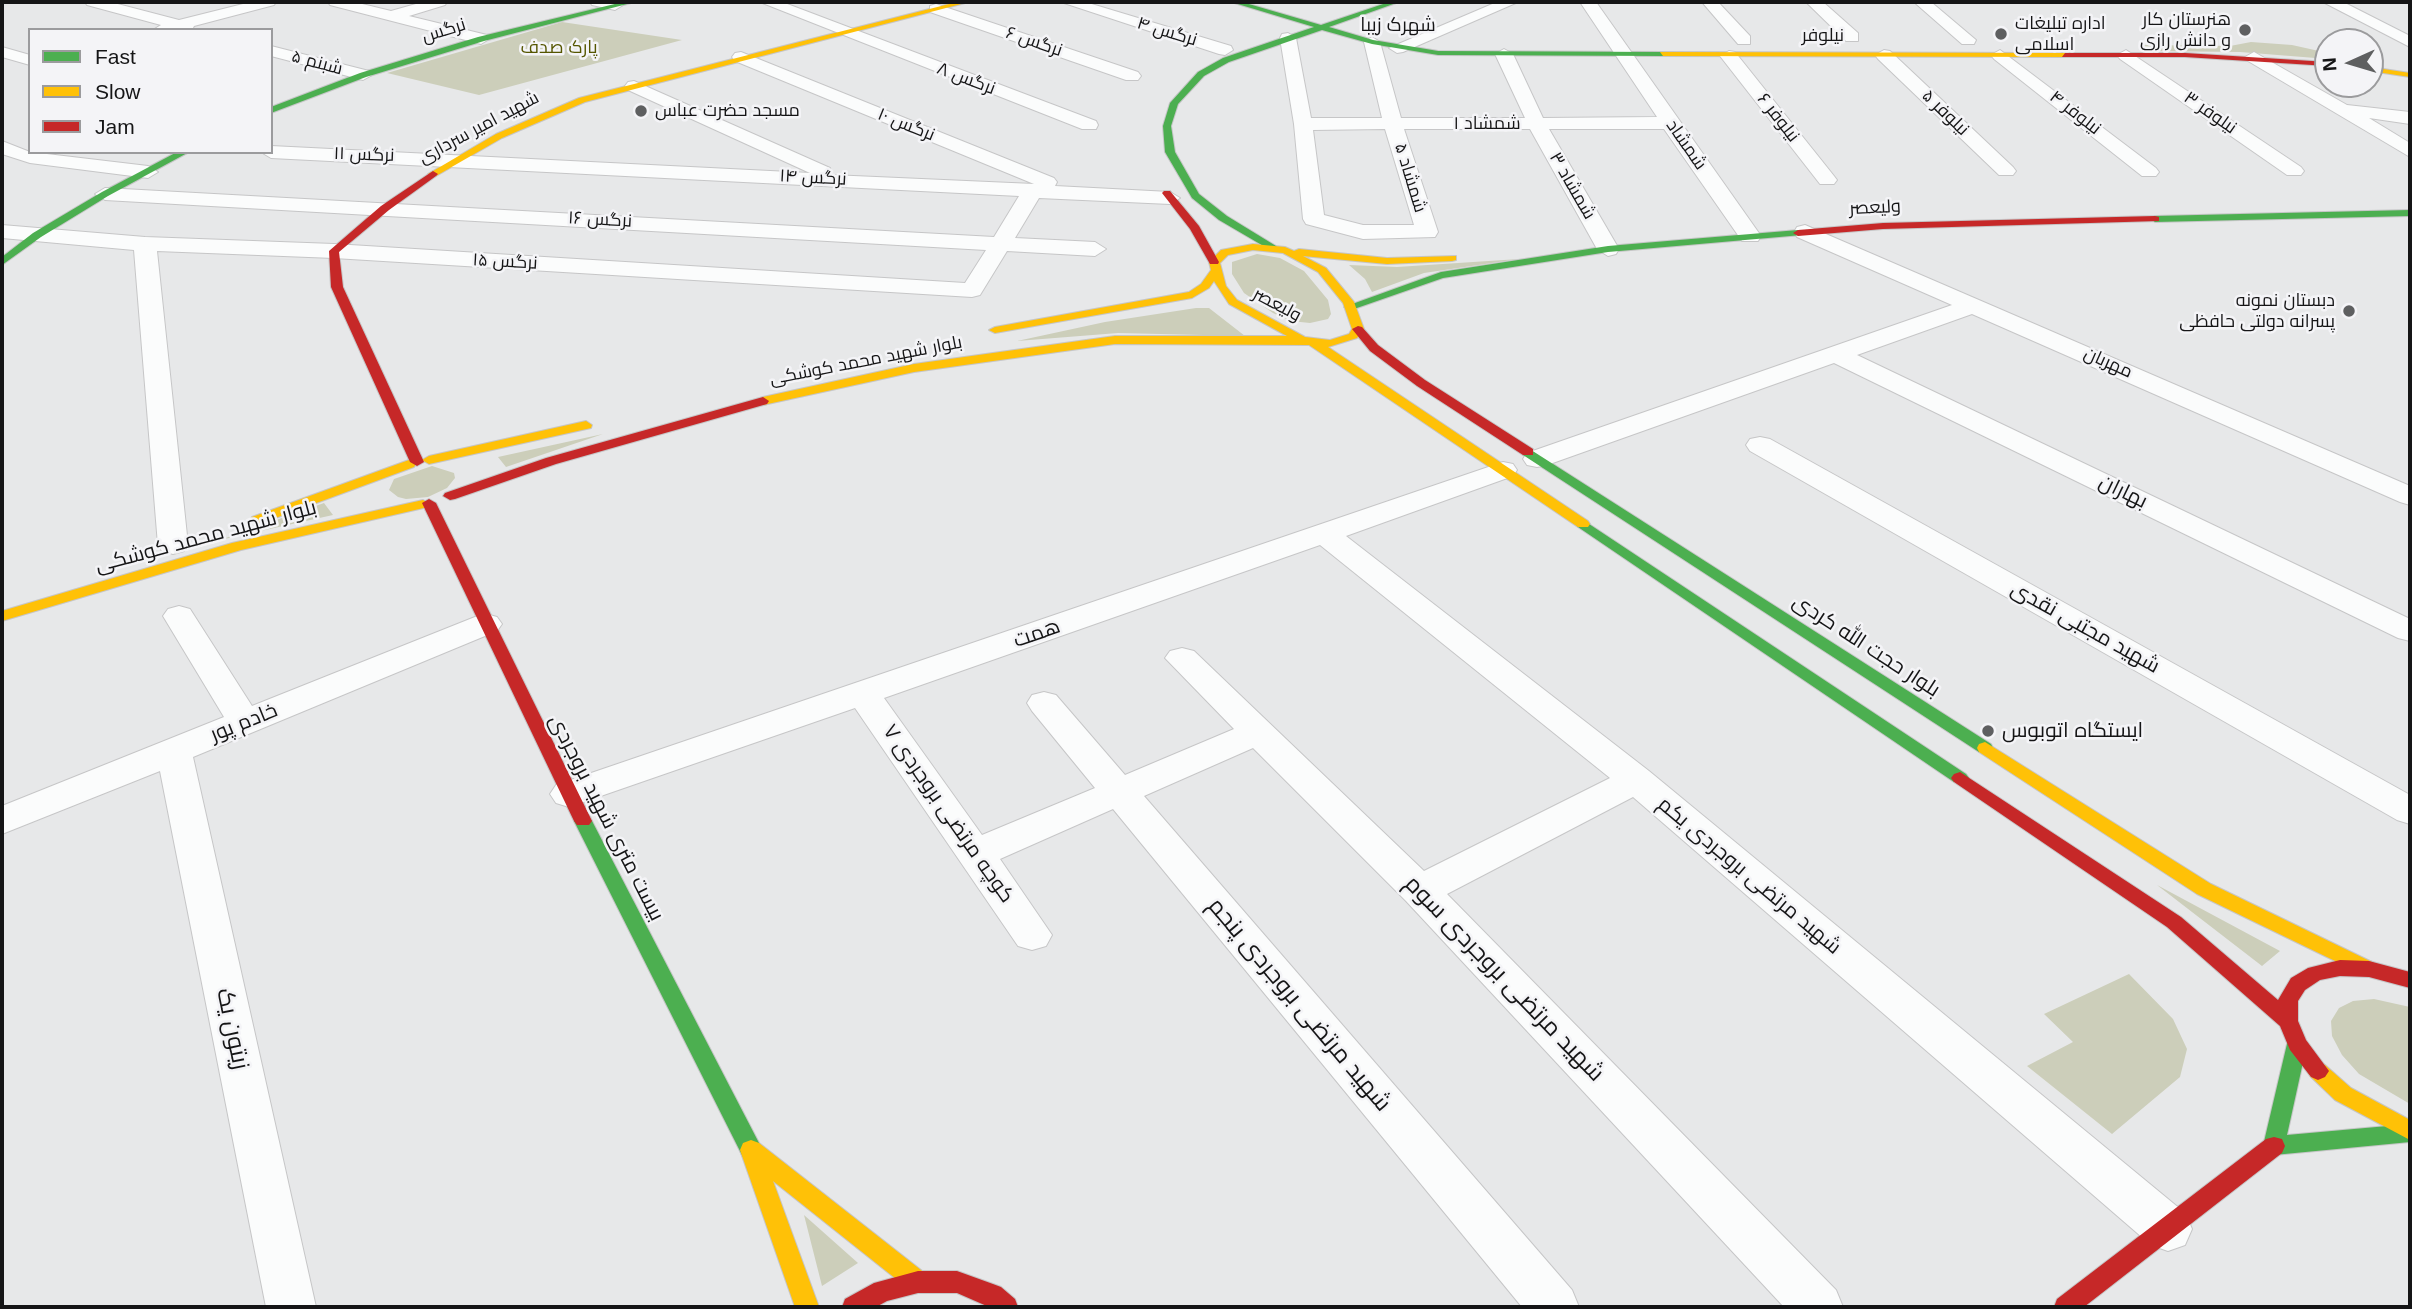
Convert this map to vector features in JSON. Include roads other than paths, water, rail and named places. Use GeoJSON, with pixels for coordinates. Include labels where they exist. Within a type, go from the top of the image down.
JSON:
{"type":"FeatureCollection","features":[{"type":"Feature","properties":{"kind":"street"},"geometry":{"type":"LineString","coordinates":[[93,2],[186,27],[268,2]]}},
{"type":"Feature","properties":{"kind":"street"},"geometry":{"type":"LineString","coordinates":[[336,2],[481,40]]}},
{"type":"Feature","properties":{"kind":"street"},"geometry":{"type":"LineString","coordinates":[[391,16],[439,2]]}},
{"type":"Feature","properties":{"kind":"street"},"geometry":{"type":"LineString","coordinates":[[598,2],[623,4]]}},
{"type":"Feature","properties":{"kind":"street","name":"نرگس ۸"},"geometry":{"type":"LineString","coordinates":[[768,2],[1089,125]]}},
{"type":"Feature","properties":{"kind":"street","name":"شهید امیر سرداری"},"geometry":{"type":"LineString","coordinates":[[334,251],[385,208],[457,159],[541,116],[582,100],[741,57],[933,6],[965,2]]}},
{"type":"Feature","properties":{"kind":"street","name":"نرگس ۴"},"geometry":{"type":"LineString","coordinates":[[1069,2],[1225,50]]}},
{"type":"Feature","properties":{"kind":"street"},"geometry":{"type":"LineString","coordinates":[[1235,2],[1315,24]]}},
{"type":"Feature","properties":{"kind":"street"},"geometry":{"type":"LineString","coordinates":[[1174,78],[1200,60],[1225,50],[1358,9],[1395,2]]}},
{"type":"Feature","properties":{"kind":"street"},"geometry":{"type":"LineString","coordinates":[[1397,47],[1510,2]]}},
{"type":"Feature","properties":{"kind":"street","name":"شمشاد"},"geometry":{"type":"LineString","coordinates":[[1588,2],[1621,54],[1750,236]]}},
{"type":"Feature","properties":{"kind":"street"},"geometry":{"type":"LineString","coordinates":[[1710,2],[1744,40]]}},
{"type":"Feature","properties":{"kind":"street"},"geometry":{"type":"LineString","coordinates":[[1814,2],[1852,37]]}},
{"type":"Feature","properties":{"kind":"street"},"geometry":{"type":"LineString","coordinates":[[1922,2],[1968,40]]}},
{"type":"Feature","properties":{"kind":"street"},"geometry":{"type":"LineString","coordinates":[[2331,2],[2410,42]]}},
{"type":"Feature","properties":{"kind":"street","name":"نرگس"},"geometry":{"type":"LineString","coordinates":[[273,109],[362,75],[481,40],[623,4]]}},
{"type":"Feature","properties":{"kind":"street","name":"نرگس ۶"},"geometry":{"type":"LineString","coordinates":[[933,6],[1132,76]]}},
{"type":"Feature","properties":{"kind":"street"},"geometry":{"type":"LineString","coordinates":[[1472,18],[1480,36]]}},
{"type":"Feature","properties":{"kind":"street"},"geometry":{"type":"LineString","coordinates":[[1315,24],[1288,38],[1212,67],[1191,83],[1174,103],[1167,126],[1170,152],[1195,196],[1223,218],[1322,270],[1343,292],[1358,329]]}},
{"type":"Feature","properties":{"kind":"street","name":"نیلوفر"},"geometry":{"type":"LineString","coordinates":[[1315,24],[1372,42],[1438,53],[1729,56],[2126,55],[2254,57],[2314,63]]}},
{"type":"Feature","properties":{"kind":"street"},"geometry":{"type":"LineString","coordinates":[[1288,38],[1303,124]]}},
{"type":"Feature","properties":{"kind":"street","name":"شمشاد ۵"},"geometry":{"type":"LineString","coordinates":[[1303,124],[1314,219],[1363,232],[1427,233],[1393,124],[1372,42]]}},
{"type":"Feature","properties":{"kind":"street"},"geometry":{"type":"LineString","coordinates":[[2,52],[28,61]]}},
{"type":"Feature","properties":{"kind":"street","name":"شبنم ۵"},"geometry":{"type":"LineString","coordinates":[[273,52],[362,75]]}},
{"type":"Feature","properties":{"kind":"street","name":"شمشاد ۳"},"geometry":{"type":"LineString","coordinates":[[1504,54],[1537,124],[1608,248]]}},
{"type":"Feature","properties":{"kind":"street","name":"نیلوفر ۵"},"geometry":{"type":"LineString","coordinates":[[1884,55],[2006,171]]}},
{"type":"Feature","properties":{"kind":"street","name":"نیلوفر ۴"},"geometry":{"type":"LineString","coordinates":[[2000,55],[2149,172]]}},
{"type":"Feature","properties":{"kind":"street","name":"نیلوفر ۳"},"geometry":{"type":"LineString","coordinates":[[2126,55],[2294,171]]}},
{"type":"Feature","properties":{"kind":"street","name":"نیلوفر ۶"},"geometry":{"type":"LineString","coordinates":[[1729,56],[1827,180]]}},
{"type":"Feature","properties":{"kind":"street","name":"نرگس ۱۰"},"geometry":{"type":"LineString","coordinates":[[741,57],[1071,192]]}},
{"type":"Feature","properties":{"kind":"street"},"geometry":{"type":"LineString","coordinates":[[2254,57],[2410,151]]}},
{"type":"Feature","properties":{"kind":"street"},"geometry":{"type":"LineString","coordinates":[[2,72],[28,63]]}},
{"type":"Feature","properties":{"kind":"street"},"geometry":{"type":"LineString","coordinates":[[2384,71],[2410,75]]}},
{"type":"Feature","properties":{"kind":"street"},"geometry":{"type":"LineString","coordinates":[[634,86],[841,180]]}},
{"type":"Feature","properties":{"kind":"street"},"geometry":{"type":"LineString","coordinates":[[2337,108],[2410,118]]}},
{"type":"Feature","properties":{"kind":"street","name":"شمشاد ۱"},"geometry":{"type":"LineString","coordinates":[[1303,124],[1671,123]]}},
{"type":"Feature","properties":{"kind":"street"},"geometry":{"type":"LineString","coordinates":[[2,147],[30,157],[148,172]]}},
{"type":"Feature","properties":{"kind":"street","name":"نرگس ۱۱"},"geometry":{"type":"LineString","coordinates":[[273,152],[457,159]]}},
{"type":"Feature","properties":{"kind":"street"},"geometry":{"type":"LineString","coordinates":[[2,262],[37,235],[105,194],[181,154]]}},
{"type":"Feature","properties":{"kind":"street","name":"نرگس ۱۴"},"geometry":{"type":"LineString","coordinates":[[457,159],[1170,198]]}},
{"type":"Feature","properties":{"kind":"street","name":"ولیعصر"},"geometry":{"type":"LineString","coordinates":[[1158,175],[1170,198],[1195,228],[1215,267],[1221,287],[1233,302],[1259,319],[1308,342],[1340,342],[1358,329]]}},
{"type":"Feature","properties":{"kind":"street"},"geometry":{"type":"LineString","coordinates":[[1001,243],[1033,190]]}},
{"type":"Feature","properties":{"kind":"street","name":"نرگس ۱۶"},"geometry":{"type":"LineString","coordinates":[[105,194],[1095,250]]}},
{"type":"Feature","properties":{"kind":"street"},"geometry":{"type":"LineString","coordinates":[[1170,198],[1195,196]]}},
{"type":"Feature","properties":{"kind":"street","name":"ولیعصر"},"geometry":{"type":"LineString","coordinates":[[1350,307],[1441,275],[1608,248],[1883,226],[2410,213]]}},
{"type":"Feature","properties":{"kind":"street","name":"نرگس ۱۵"},"geometry":{"type":"LineString","coordinates":[[2,231],[145,244],[334,251],[972,290],[1001,243]]}},
{"type":"Feature","properties":{"kind":"street","name":"مهربان"},"geometry":{"type":"LineString","coordinates":[[1805,232],[2410,496]]}},
{"type":"Feature","properties":{"kind":"street"},"geometry":{"type":"LineString","coordinates":[[145,244],[173,545]]}},
{"type":"Feature","properties":{"kind":"street"},"geometry":{"type":"LineString","coordinates":[[1215,267],[1231,250],[1278,249],[1387,261],[1529,250],[1608,248]]}},
{"type":"Feature","properties":{"kind":"street"},"geometry":{"type":"LineString","coordinates":[[334,251],[337,287],[419,462]]}},
{"type":"Feature","properties":{"kind":"street","name":"بلوار شهید محمد کوشکی"},"geometry":{"type":"LineString","coordinates":[[981,333],[1192,295],[1205,286],[1215,267]]}},
{"type":"Feature","properties":{"kind":"street"},"geometry":{"type":"LineString","coordinates":[[1537,459],[1974,305]]}},
{"type":"Feature","properties":{"kind":"street","name":"بلوار حجت الله کردی"},"geometry":{"type":"LineString","coordinates":[[1358,329],[1391,362],[1537,459],[2204,889],[2369,970]]}},
{"type":"Feature","properties":{"kind":"street","name":"بلوار شهید محمد کوشکی"},"geometry":{"type":"LineString","coordinates":[[2,616],[237,546],[426,504],[551,461],[737,407],[901,370],[1115,340],[1308,342]]}},
{"type":"Feature","properties":{"kind":"street"},"geometry":{"type":"LineString","coordinates":[[1201,341],[1265,356]]}},
{"type":"Feature","properties":{"kind":"street"},"geometry":{"type":"LineString","coordinates":[[1308,342],[1368,378],[2174,922],[2288,1021]]}},
{"type":"Feature","properties":{"kind":"street","name":"بهاران"},"geometry":{"type":"LineString","coordinates":[[1836,354],[2410,631]]}},
{"type":"Feature","properties":{"kind":"street"},"geometry":{"type":"LineString","coordinates":[[1317,367],[1368,378]]}},
{"type":"Feature","properties":{"kind":"street","name":"بلوار شهید محمد کوشکی"},"geometry":{"type":"LineString","coordinates":[[247,523],[419,462],[608,420]]}},
{"type":"Feature","properties":{"kind":"street","name":"شهید مجتبی نقدی"},"geometry":{"type":"LineString","coordinates":[[1760,445],[2410,811]]}},
{"type":"Feature","properties":{"kind":"street"},"geometry":{"type":"LineString","coordinates":[[426,504],[395,505],[377,494],[386,476],[419,462],[455,460],[470,469],[468,482],[450,496]]}},
{"type":"Feature","properties":{"kind":"street","name":"همت"},"geometry":{"type":"LineString","coordinates":[[569,794],[1503,470]]}},
{"type":"Feature","properties":{"kind":"street","name":"بیست متری شهید بروجردی"},"geometry":{"type":"LineString","coordinates":[[426,504],[569,794],[751,1150],[807,1307]]}},
{"type":"Feature","properties":{"kind":"street","name":"شهید مرتضی بروجردی یکم"},"geometry":{"type":"LineString","coordinates":[[1323,533],[1636,780],[2168,1229]]}},
{"type":"Feature","properties":{"kind":"street"},"geometry":{"type":"LineString","coordinates":[[179,616],[245,723]]}},
{"type":"Feature","properties":{"kind":"street","name":"خادم پور"},"geometry":{"type":"LineString","coordinates":[[2,821],[486,624]]}},
{"type":"Feature","properties":{"kind":"street","name":"شهید مرتضی بروجردی سوم"},"geometry":{"type":"LineString","coordinates":[[1182,658],[1420,891],[1818,1307]]}},
{"type":"Feature","properties":{"kind":"street","name":"کوچه مرتضی بروجردی ۷"},"geometry":{"type":"LineString","coordinates":[[863,694],[1032,934]]}},
{"type":"Feature","properties":{"kind":"street","name":"شهید مرتضی بروجردی پنجم"},"geometry":{"type":"LineString","coordinates":[[1044,703],[1554,1307]]}},
{"type":"Feature","properties":{"kind":"street"},"geometry":{"type":"LineString","coordinates":[[975,854],[1118,790],[1259,733]]}},
{"type":"Feature","properties":{"kind":"street","name":"زیتون یک"},"geometry":{"type":"LineString","coordinates":[[174,751],[290,1307]]}},
{"type":"Feature","properties":{"kind":"street"},"geometry":{"type":"LineString","coordinates":[[1420,891],[1636,780]]}},
{"type":"Feature","properties":{"kind":"street"},"geometry":{"type":"LineString","coordinates":[[2410,980],[2369,970],[2340,968],[2315,973],[2298,984],[2288,1000],[2288,1021],[2297,1044],[2316,1069],[2343,1094],[2410,1132]]}},
{"type":"Feature","properties":{"kind":"street"},"geometry":{"type":"LineString","coordinates":[[2274,1146],[2297,1044]]}},
{"type":"Feature","properties":{"kind":"street"},"geometry":{"type":"LineString","coordinates":[[2066,1307],[2274,1146],[2410,1132]]}},
{"type":"Feature","properties":{"kind":"street","name":"بیست متری شهید بروجردی"},"geometry":{"type":"LineString","coordinates":[[751,1150],[918,1282]]}},
{"type":"Feature","properties":{"kind":"street"},"geometry":{"type":"LineString","coordinates":[[854,1307],[882,1291],[918,1282],[957,1282],[993,1296],[1006,1307]]}},
{"type":"Feature","properties":{"kind":"place","name":"هنرستان کار و دانش رازی"},"geometry":{"type":"Point","coordinates":[2245,30]}},
{"type":"Feature","properties":{"kind":"place","name":"اداره تبلیغات اسلامی"},"geometry":{"type":"Point","coordinates":[2001,34]}},
{"type":"Feature","properties":{"kind":"place","name":"مسجد حضرت عباس"},"geometry":{"type":"Point","coordinates":[641,111]}},
{"type":"Feature","properties":{"kind":"place","name":"دبستان نمونه پسرانه دولتی حافظی"},"geometry":{"type":"Point","coordinates":[2349,311]}},
{"type":"Feature","properties":{"kind":"place","name":"ایستگاه اتوبوس"},"geometry":{"type":"Point","coordinates":[1988,731]}},
{"type":"Feature","properties":{"kind":"district","name":"شهرک زیبا"},"geometry":{"type":"Point","coordinates":[1398,26]}},
{"type":"Feature","properties":{"kind":"park label","name":"پارک صدف"},"geometry":{"type":"Point","coordinates":[559,48]}}]}
